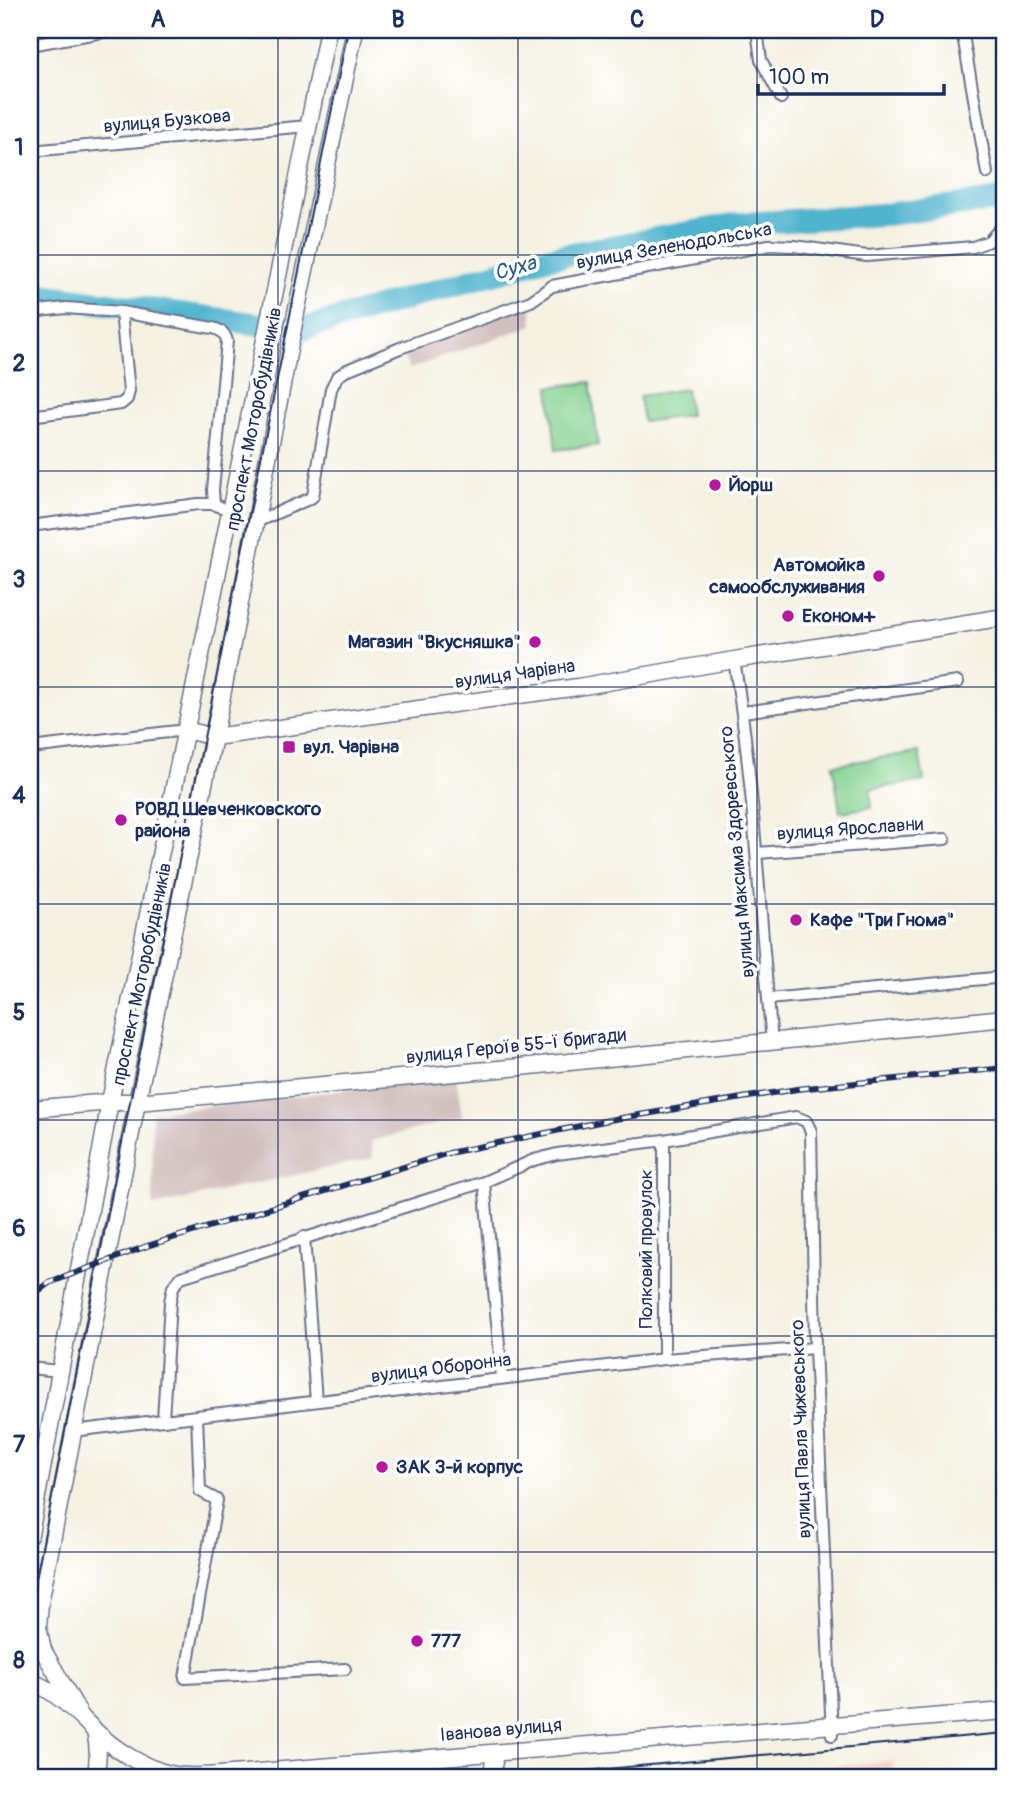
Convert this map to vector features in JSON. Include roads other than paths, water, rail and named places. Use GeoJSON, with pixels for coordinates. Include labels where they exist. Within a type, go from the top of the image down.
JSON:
{"type":"FeatureCollection","features":[{"type":"Feature","properties":{"kind":"main road","name":"проспект Моторобудівників"},"geometry":{"type":"LineString","coordinates":[[30,1534],[110,1102],[328,30]]}},
{"type":"Feature","properties":{"kind":"main road","name":"проспект Моторобудівників"},"geometry":{"type":"LineString","coordinates":[[80,1714],[43,1650],[38,1627],[40,1603],[137,1102],[214,737],[296,313],[355,30]]}},
{"type":"Feature","properties":{"kind":"main road","name":"вулиця Чарівна"},"geometry":{"type":"LineString","coordinates":[[186,730],[214,737],[578,687],[1005,617]]}},
{"type":"Feature","properties":{"kind":"main road","name":"вулиця Героїв 55-ї бригади"},"geometry":{"type":"LineString","coordinates":[[30,1109],[137,1102],[496,1069],[1005,1018]]}},
{"type":"Feature","properties":{"kind":"main road","name":"Іванова вулиця"},"geometry":{"type":"LineString","coordinates":[[30,1681],[48,1690],[80,1714],[95,1731],[134,1759],[170,1774],[189,1775],[832,1730],[1005,1721]]}},
{"type":"Feature","properties":{"kind":"main road","name":"Іванова вулиця"},"geometry":{"type":"LineString","coordinates":[[300,1777],[492,1770],[1005,1711]]}},
{"type":"Feature","properties":{"kind":"main road"},"geometry":{"type":"LineString","coordinates":[[95,1731],[99,1762],[95,1777]]}},
{"type":"Feature","properties":{"kind":"street"},"geometry":{"type":"LineString","coordinates":[[30,45],[114,30]]}},
{"type":"Feature","properties":{"kind":"street"},"geometry":{"type":"LineString","coordinates":[[757,30],[761,60],[781,98]]}},
{"type":"Feature","properties":{"kind":"street"},"geometry":{"type":"LineString","coordinates":[[962,30],[987,173]]}},
{"type":"Feature","properties":{"kind":"street","name":"вулиця Бузкова"},"geometry":{"type":"LineString","coordinates":[[30,151],[308,126]]}},
{"type":"Feature","properties":{"kind":"street","name":"вулиця Зеленодольська"},"geometry":{"type":"LineString","coordinates":[[256,522],[313,496],[331,388],[337,377],[347,370],[400,348],[530,301],[552,286],[769,245],[867,256],[965,248],[989,241],[1005,227]]}},
{"type":"Feature","properties":{"kind":"street"},"geometry":{"type":"LineString","coordinates":[[30,312],[66,308],[121,312],[213,328],[224,334],[227,341],[214,504]]}},
{"type":"Feature","properties":{"kind":"street"},"geometry":{"type":"LineString","coordinates":[[30,416],[121,404],[127,399],[129,391],[121,312]]}},
{"type":"Feature","properties":{"kind":"street"},"geometry":{"type":"LineString","coordinates":[[30,526],[198,504],[214,504],[229,513]]}},
{"type":"Feature","properties":{"kind":"street","name":"вулиця Максима Здоревського"},"geometry":{"type":"LineString","coordinates":[[734,660],[743,712],[772,1041]]}},
{"type":"Feature","properties":{"kind":"street"},"geometry":{"type":"LineString","coordinates":[[743,712],[958,682]]}},
{"type":"Feature","properties":{"kind":"street","name":"вулиця Чарівна"},"geometry":{"type":"LineString","coordinates":[[30,748],[186,730]]}},
{"type":"Feature","properties":{"kind":"street","name":"вулиця Ярославни"},"geometry":{"type":"LineString","coordinates":[[757,853],[945,839]]}},
{"type":"Feature","properties":{"kind":"street"},"geometry":{"type":"LineString","coordinates":[[768,999],[1005,977]]}},
{"type":"Feature","properties":{"kind":"street","name":"вулиця Павла Чижевського"},"geometry":{"type":"LineString","coordinates":[[664,1140],[796,1117],[806,1121],[810,1131],[815,1348],[832,1730]]}},
{"type":"Feature","properties":{"kind":"street"},"geometry":{"type":"LineString","coordinates":[[163,1420],[170,1301],[173,1287],[181,1277],[484,1182],[534,1160],[557,1154],[664,1140]]}},
{"type":"Feature","properties":{"kind":"street","name":"Полковий провулок"},"geometry":{"type":"LineString","coordinates":[[664,1140],[664,1359]]}},
{"type":"Feature","properties":{"kind":"street"},"geometry":{"type":"LineString","coordinates":[[484,1182],[502,1377]]}},
{"type":"Feature","properties":{"kind":"street"},"geometry":{"type":"LineString","coordinates":[[304,1237],[316,1401]]}},
{"type":"Feature","properties":{"kind":"street","name":"вулиця Оборонна"},"geometry":{"type":"LineString","coordinates":[[73,1431],[502,1377],[664,1359],[815,1348]]}},
{"type":"Feature","properties":{"kind":"street"},"geometry":{"type":"LineString","coordinates":[[30,1368],[59,1371]]}},
{"type":"Feature","properties":{"kind":"street"},"geometry":{"type":"LineString","coordinates":[[197,1416],[200,1491],[217,1500],[185,1678],[345,1669]]}},
{"type":"Feature","properties":{"kind":"waterway","name":"Суха"},"geometry":{"type":"LineString","coordinates":[[30,293],[300,330],[547,258],[736,224],[889,214],[1005,199]]}},
{"type":"Feature","properties":{"kind":"tram line"},"geometry":{"type":"LineString","coordinates":[[30,1609],[348,30]]}},
{"type":"Feature","properties":{"kind":"tram line"},"geometry":{"type":"LineString","coordinates":[[145,976],[156,925]]}},
{"type":"Feature","properties":{"kind":"tram line"},"geometry":{"type":"LineString","coordinates":[[517,1777],[1005,1733]]}},
{"type":"Feature","properties":{"kind":"railway"},"geometry":{"type":"LineString","coordinates":[[30,1297],[49,1283],[147,1246],[449,1153],[609,1120],[797,1089],[1005,1068]]}},
{"type":"Feature","properties":{"kind":"place","name":"Йорш"},"geometry":{"type":"Point","coordinates":[715,485]}},
{"type":"Feature","properties":{"kind":"place","name":"Автомойка самообслуживания"},"geometry":{"type":"Point","coordinates":[879,576]}},
{"type":"Feature","properties":{"kind":"place","name":"Економ+"},"geometry":{"type":"Point","coordinates":[788,616]}},
{"type":"Feature","properties":{"kind":"place","name":"Магазин \"Вкусняшка\""},"geometry":{"type":"Point","coordinates":[535,642]}},
{"type":"Feature","properties":{"kind":"place","name":"вул. Чарівна"},"geometry":{"type":"Point","coordinates":[289,747]}},
{"type":"Feature","properties":{"kind":"place","name":"РОВД Шевченковского района"},"geometry":{"type":"Point","coordinates":[121,820]}},
{"type":"Feature","properties":{"kind":"place","name":"Кафе \"Три Гнома\""},"geometry":{"type":"Point","coordinates":[796,920]}},
{"type":"Feature","properties":{"kind":"place","name":"ЗАК 3-й корпус"},"geometry":{"type":"Point","coordinates":[382,1467]}},
{"type":"Feature","properties":{"kind":"place","name":"777"},"geometry":{"type":"Point","coordinates":[417,1641]}}]}
